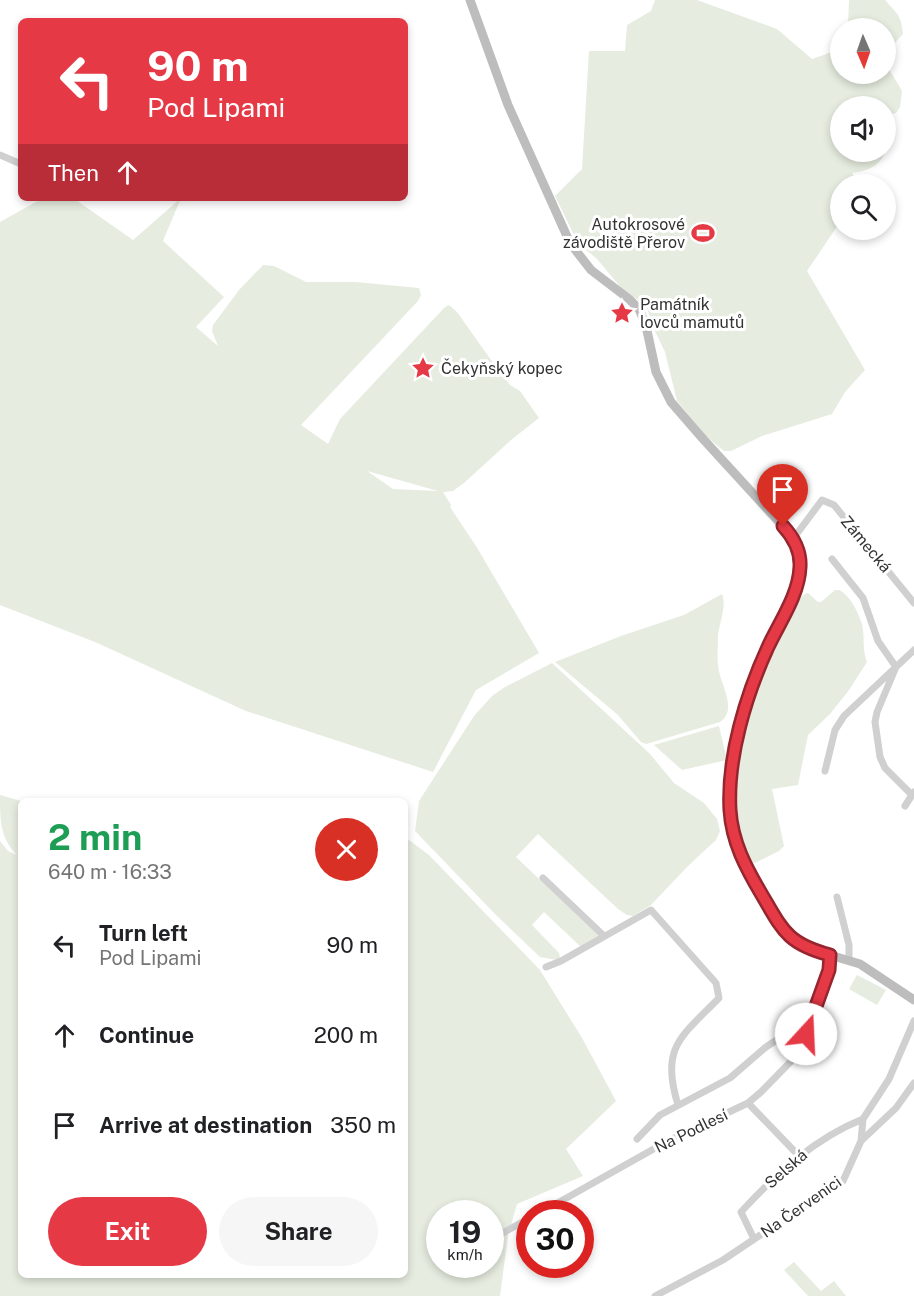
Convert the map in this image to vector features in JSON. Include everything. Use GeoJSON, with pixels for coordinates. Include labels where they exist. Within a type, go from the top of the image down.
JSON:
{"type":"FeatureCollection","features":[{"type":"Feature","properties":{"kind":"main road"},"geometry":{"type":"LineString","coordinates":[[470,0],[508,105],[570,243],[591,270],[639,309],[646,326],[655,366],[671,402],[793,539],[800,557],[798,579],[759,667],[741,722],[730,775],[731,819],[744,864],[782,928],[800,945],[864,966],[914,1000]]}},
{"type":"Feature","properties":{"kind":"street"},"geometry":{"type":"LineString","coordinates":[[0,155],[18,163]]}},
{"type":"Feature","properties":{"kind":"street","name":"Zámecká"},"geometry":{"type":"LineString","coordinates":[[793,539],[822,501],[834,505],[914,603]]}},
{"type":"Feature","properties":{"kind":"street"},"geometry":{"type":"LineString","coordinates":[[832,559],[863,598],[878,641],[896,667]]}},
{"type":"Feature","properties":{"kind":"street"},"geometry":{"type":"LineString","coordinates":[[825,771],[835,730],[844,716],[914,650]]}},
{"type":"Feature","properties":{"kind":"street"},"geometry":{"type":"LineString","coordinates":[[896,667],[875,722],[880,757],[885,768],[913,794],[905,806]]}},
{"type":"Feature","properties":{"kind":"street"},"geometry":{"type":"LineString","coordinates":[[543,878],[604,936]]}},
{"type":"Feature","properties":{"kind":"street"},"geometry":{"type":"LineString","coordinates":[[837,897],[849,945],[849,960]]}},
{"type":"Feature","properties":{"kind":"street"},"geometry":{"type":"LineString","coordinates":[[546,967],[561,961],[651,910],[716,983],[719,998],[682,1036],[671,1056],[671,1084],[678,1105]]}},
{"type":"Feature","properties":{"kind":"street","name":"Na Podlesí"},"geometry":{"type":"LineString","coordinates":[[563,1200],[666,1142],[748,1103],[801,1051],[829,970],[830,955]]}},
{"type":"Feature","properties":{"kind":"street"},"geometry":{"type":"LineString","coordinates":[[637,1139],[660,1115],[730,1078],[766,1047],[811,1017]]}},
{"type":"Feature","properties":{"kind":"street"},"geometry":{"type":"LineString","coordinates":[[861,1141],[863,1119],[889,1079],[914,1021]]}},
{"type":"Feature","properties":{"kind":"street","name":"Na Červenici"},"geometry":{"type":"LineString","coordinates":[[655,1296],[723,1260],[843,1181],[861,1141],[896,1108],[914,1083]]}},
{"type":"Feature","properties":{"kind":"street"},"geometry":{"type":"LineString","coordinates":[[748,1103],[799,1156]]}},
{"type":"Feature","properties":{"kind":"street","name":"Selská"},"geometry":{"type":"LineString","coordinates":[[754,1239],[741,1212],[799,1156],[826,1136],[863,1119]]}},
{"type":"Feature","properties":{"kind":"shaded area","name":"Autokrosové závodiště Přerov"},"geometry":{"type":"Polygon","coordinates":[[[655,0],[697,0],[777,29],[812,59],[830,53],[830,84],[896,84],[896,81],[902,91],[900,107],[896,113],[896,96],[830,96],[830,162],[879,162],[867,170],[853,174],[830,174],[830,237],[807,271],[865,370],[845,392],[832,414],[762,436],[731,451],[724,451],[708,438],[677,401],[665,352],[646,305],[623,290],[597,259],[578,243],[555,196],[582,169],[589,51],[625,51],[627,25],[651,11],[655,0]]]}},
{"type":"Feature","properties":{"kind":"shaded area","name":"Autokrosové závodiště Přerov"},"geometry":{"type":"Polygon","coordinates":[[[849,0],[885,0],[898,15],[903,34],[896,43],[896,18],[848,18],[849,0]]]}},
{"type":"Feature","properties":{"kind":"shaded area"},"geometry":{"type":"Polygon","coordinates":[[[38,201],[77,201],[133,240],[180,201],[163,241],[224,297],[196,327],[218,346],[212,331],[213,325],[239,290],[263,265],[274,266],[306,282],[356,282],[419,288],[421,295],[418,301],[301,425],[328,444],[340,419],[449,305],[457,312],[510,385],[520,391],[539,418],[464,483],[453,491],[443,492],[539,653],[476,690],[433,772],[246,711],[95,642],[0,605],[0,222],[38,201]],[[367,471],[393,489],[438,491],[367,471]]]}},
{"type":"Feature","properties":{"kind":"shaded area"},"geometry":{"type":"Polygon","coordinates":[[[835,590],[847,596],[858,614],[862,624],[867,662],[830,714],[808,735],[798,785],[772,789],[784,846],[755,863],[745,854],[741,846],[735,806],[735,779],[745,726],[763,674],[798,602],[808,593],[821,602],[835,590]]]}},
{"type":"Feature","properties":{"kind":"shaded area"},"geometry":{"type":"Polygon","coordinates":[[[722,594],[724,604],[718,636],[718,662],[728,710],[720,722],[646,744],[641,742],[618,715],[555,662],[621,636],[684,615],[722,594]]]}},
{"type":"Feature","properties":{"kind":"shaded area"},"geometry":{"type":"Polygon","coordinates":[[[552,663],[650,754],[674,783],[704,803],[717,819],[720,831],[716,840],[651,905],[633,916],[618,909],[538,834],[516,857],[599,936],[581,947],[544,912],[532,925],[559,953],[560,958],[557,960],[540,957],[415,831],[419,801],[474,716],[492,696],[505,687],[552,663]]]}},
{"type":"Feature","properties":{"kind":"shaded area"},"geometry":{"type":"Polygon","coordinates":[[[719,726],[727,760],[682,770],[654,745],[719,726]]]}},
{"type":"Feature","properties":{"kind":"shaded area"},"geometry":{"type":"Polygon","coordinates":[[[0,795],[18,800],[18,1278],[408,1278],[409,840],[429,855],[540,970],[582,1038],[616,1101],[566,1149],[583,1176],[526,1200],[516,1200],[504,1266],[504,1200],[426,1200],[426,1278],[502,1278],[500,1296],[0,1296],[0,841],[8,851],[17,855],[4,835],[0,795]]]}},
{"type":"Feature","properties":{"kind":"shaded area"},"geometry":{"type":"Polygon","coordinates":[[[857,975],[886,990],[877,1005],[849,989],[857,975]]]}},
{"type":"Feature","properties":{"kind":"shaded area"},"geometry":{"type":"Polygon","coordinates":[[[794,1262],[821,1291],[834,1281],[846,1296],[808,1296],[784,1270],[794,1262]]]}},
{"type":"Feature","properties":{"kind":"place","name":"Autokrosové závodiště Přerov"},"geometry":{"type":"Point","coordinates":[703,233]}},
{"type":"Feature","properties":{"kind":"place","name":"Památník lovců mamutů"},"geometry":{"type":"Point","coordinates":[622,313]}},
{"type":"Feature","properties":{"kind":"place","name":"Čekyňský kopec"},"geometry":{"type":"Point","coordinates":[423,368]}},
{"type":"Feature","properties":{"kind":"route"},"geometry":{"type":"LineString","coordinates":[[783,526],[798,550],[800,573],[795,589],[759,667],[741,722],[732,763],[730,811],[732,828],[741,858],[782,928],[800,945],[830,955],[829,970],[806,1034]]}}]}
